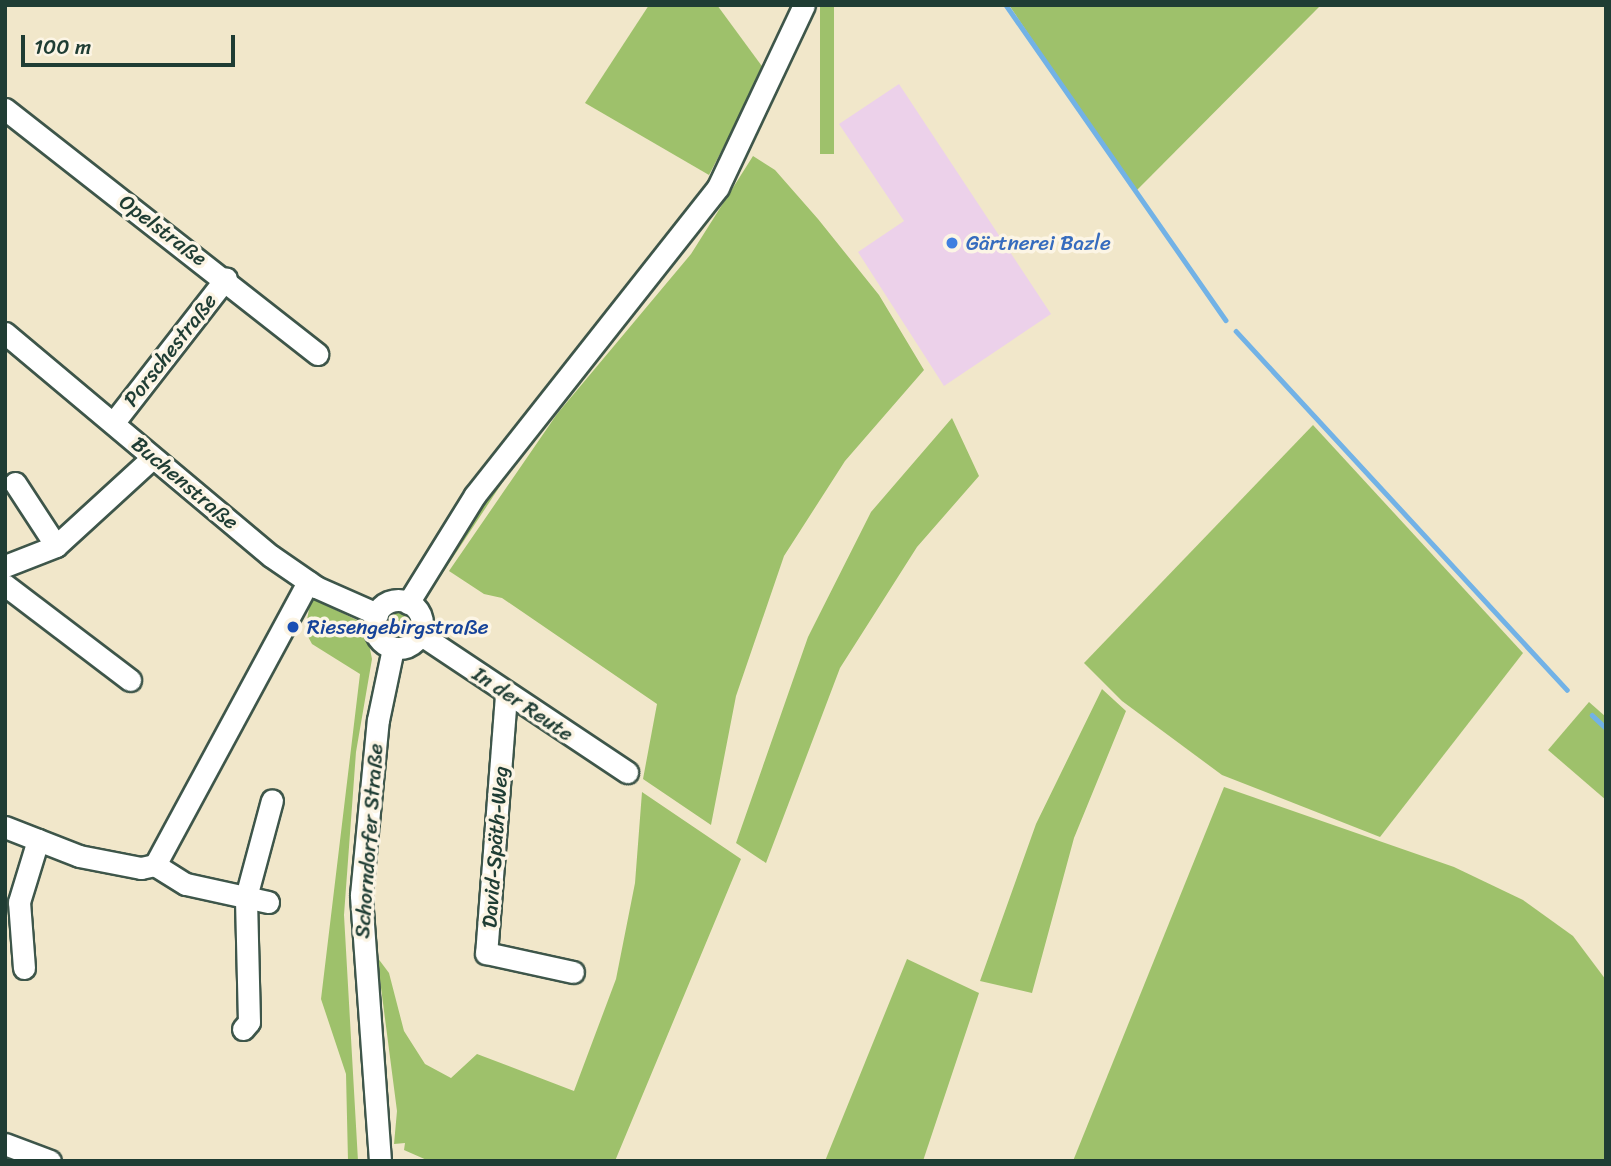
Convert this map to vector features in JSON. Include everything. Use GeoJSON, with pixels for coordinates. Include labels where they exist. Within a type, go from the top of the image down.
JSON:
{"type":"FeatureCollection","features":[{"type":"Feature","properties":{"kind":"street"},"geometry":{"type":"LineString","coordinates":[[408,603],[475,495],[718,187],[804,5]]}},
{"type":"Feature","properties":{"kind":"street","name":"Opelstraße"},"geometry":{"type":"LineString","coordinates":[[5,109],[226,278],[318,354]]}},
{"type":"Feature","properties":{"kind":"street","name":"Porschestraße"},"geometry":{"type":"LineString","coordinates":[[114,422],[226,278]]}},
{"type":"Feature","properties":{"kind":"street","name":"Buchenstraße"},"geometry":{"type":"LineString","coordinates":[[6,335],[114,422],[152,458],[308,582],[377,614]]}},
{"type":"Feature","properties":{"kind":"street"},"geometry":{"type":"LineString","coordinates":[[5,566],[56,546],[152,458]]}},
{"type":"Feature","properties":{"kind":"street"},"geometry":{"type":"LineString","coordinates":[[15,483],[56,546]]}},
{"type":"Feature","properties":{"kind":"street"},"geometry":{"type":"LineString","coordinates":[[155,865],[308,582]]}},
{"type":"Feature","properties":{"kind":"street"},"geometry":{"type":"LineString","coordinates":[[5,585],[130,680]]}},
{"type":"Feature","properties":{"kind":"street"},"geometry":{"type":"LineString","coordinates":[[391,602],[408,603],[422,619],[420,634],[409,646],[393,648],[376,633],[377,614],[391,602]]}},
{"type":"Feature","properties":{"kind":"street","name":"In der Reute"},"geometry":{"type":"LineString","coordinates":[[420,634],[506,695],[626,772]]}},
{"type":"Feature","properties":{"kind":"street","name":"Schorndorfer Straße"},"geometry":{"type":"LineString","coordinates":[[380,1161],[361,895],[377,720],[393,648]]}},
{"type":"Feature","properties":{"kind":"street","name":"David-Späth-Weg"},"geometry":{"type":"LineString","coordinates":[[506,695],[486,953],[573,972]]}},
{"type":"Feature","properties":{"kind":"street"},"geometry":{"type":"LineString","coordinates":[[243,1029],[249,1022],[246,897],[272,800]]}},
{"type":"Feature","properties":{"kind":"street"},"geometry":{"type":"LineString","coordinates":[[5,827],[37,840],[122,866],[155,865],[187,884],[268,902]]}},
{"type":"Feature","properties":{"kind":"street"},"geometry":{"type":"LineString","coordinates":[[24,968],[19,902],[37,840]]}},
{"type":"Feature","properties":{"kind":"street"},"geometry":{"type":"LineString","coordinates":[[5,1144],[50,1161]]}},
{"type":"Feature","properties":{"kind":"shaded area"},"geometry":{"type":"Polygon","coordinates":[[[899,84],[1051,314],[944,386],[858,252],[904,221],[839,124],[899,84]]]}},
{"type":"Feature","properties":{"kind":"green space"},"geometry":{"type":"Polygon","coordinates":[[[649,5],[717,5],[764,69],[709,175],[585,103],[649,5]]]}},
{"type":"Feature","properties":{"kind":"green space"},"geometry":{"type":"Polygon","coordinates":[[[820,5],[834,5],[834,154],[820,154],[820,5]]]}},
{"type":"Feature","properties":{"kind":"green space"},"geometry":{"type":"Polygon","coordinates":[[[1009,5],[1321,5],[1135,192],[1009,5]]]}},
{"type":"Feature","properties":{"kind":"green space"},"geometry":{"type":"Polygon","coordinates":[[[753,156],[775,170],[879,295],[924,370],[845,461],[784,556],[736,696],[711,825],[643,779],[657,704],[502,598],[484,594],[449,571],[557,414],[691,254],[753,156]]]}},
{"type":"Feature","properties":{"kind":"green space"},"geometry":{"type":"Polygon","coordinates":[[[952,418],[979,476],[917,547],[840,668],[766,863],[736,843],[808,637],[871,512],[952,418]]]}},
{"type":"Feature","properties":{"kind":"green space"},"geometry":{"type":"Polygon","coordinates":[[[1313,425],[1523,653],[1380,837],[1222,775],[1122,701],[1084,663],[1313,425]]]}},
{"type":"Feature","properties":{"kind":"green space"},"geometry":{"type":"Polygon","coordinates":[[[507,468],[508,474],[440,577],[449,550],[507,468]]]}},
{"type":"Feature","properties":{"kind":"green space"},"geometry":{"type":"Polygon","coordinates":[[[311,598],[365,624],[372,659],[356,752],[344,915],[358,1161],[348,1161],[346,1074],[321,999],[360,674],[312,644],[305,631],[311,598]]]}},
{"type":"Feature","properties":{"kind":"green space"},"geometry":{"type":"Polygon","coordinates":[[[400,612],[409,616],[413,625],[409,634],[400,638],[391,634],[387,625],[391,616],[400,612]]]}},
{"type":"Feature","properties":{"kind":"green space"},"geometry":{"type":"Polygon","coordinates":[[[1102,689],[1126,711],[1074,838],[1032,993],[980,981],[1036,824],[1102,689]]]}},
{"type":"Feature","properties":{"kind":"green space"},"geometry":{"type":"Polygon","coordinates":[[[1589,702],[1606,717],[1606,800],[1548,750],[1589,702]]]}},
{"type":"Feature","properties":{"kind":"green space"},"geometry":{"type":"Polygon","coordinates":[[[1224,787],[1454,867],[1523,900],[1573,936],[1606,980],[1606,1161],[1073,1161],[1224,787]]]}},
{"type":"Feature","properties":{"kind":"green space"},"geometry":{"type":"Polygon","coordinates":[[[642,792],[741,859],[615,1161],[429,1161],[404,1150],[405,1143],[394,1144],[397,1111],[377,957],[389,973],[404,1031],[425,1064],[451,1078],[477,1054],[574,1091],[616,979],[635,883],[642,792]]]}},
{"type":"Feature","properties":{"kind":"green space"},"geometry":{"type":"Polygon","coordinates":[[[907,959],[979,993],[923,1161],[825,1161],[907,959]]]}},
{"type":"Feature","properties":{"kind":"waterway"},"geometry":{"type":"LineString","coordinates":[[1006,5],[1226,320]]}},
{"type":"Feature","properties":{"kind":"waterway"},"geometry":{"type":"LineString","coordinates":[[1236,331],[1567,690]]}},
{"type":"Feature","properties":{"kind":"waterway"},"geometry":{"type":"LineString","coordinates":[[1592,715],[1606,728]]}},
{"type":"Feature","properties":{"kind":"place","name":"Gärtnerei Bazle"},"geometry":{"type":"Point","coordinates":[952,243]}},
{"type":"Feature","properties":{"kind":"place","name":"Riesengebirgstraße"},"geometry":{"type":"Point","coordinates":[293,627]}}]}
